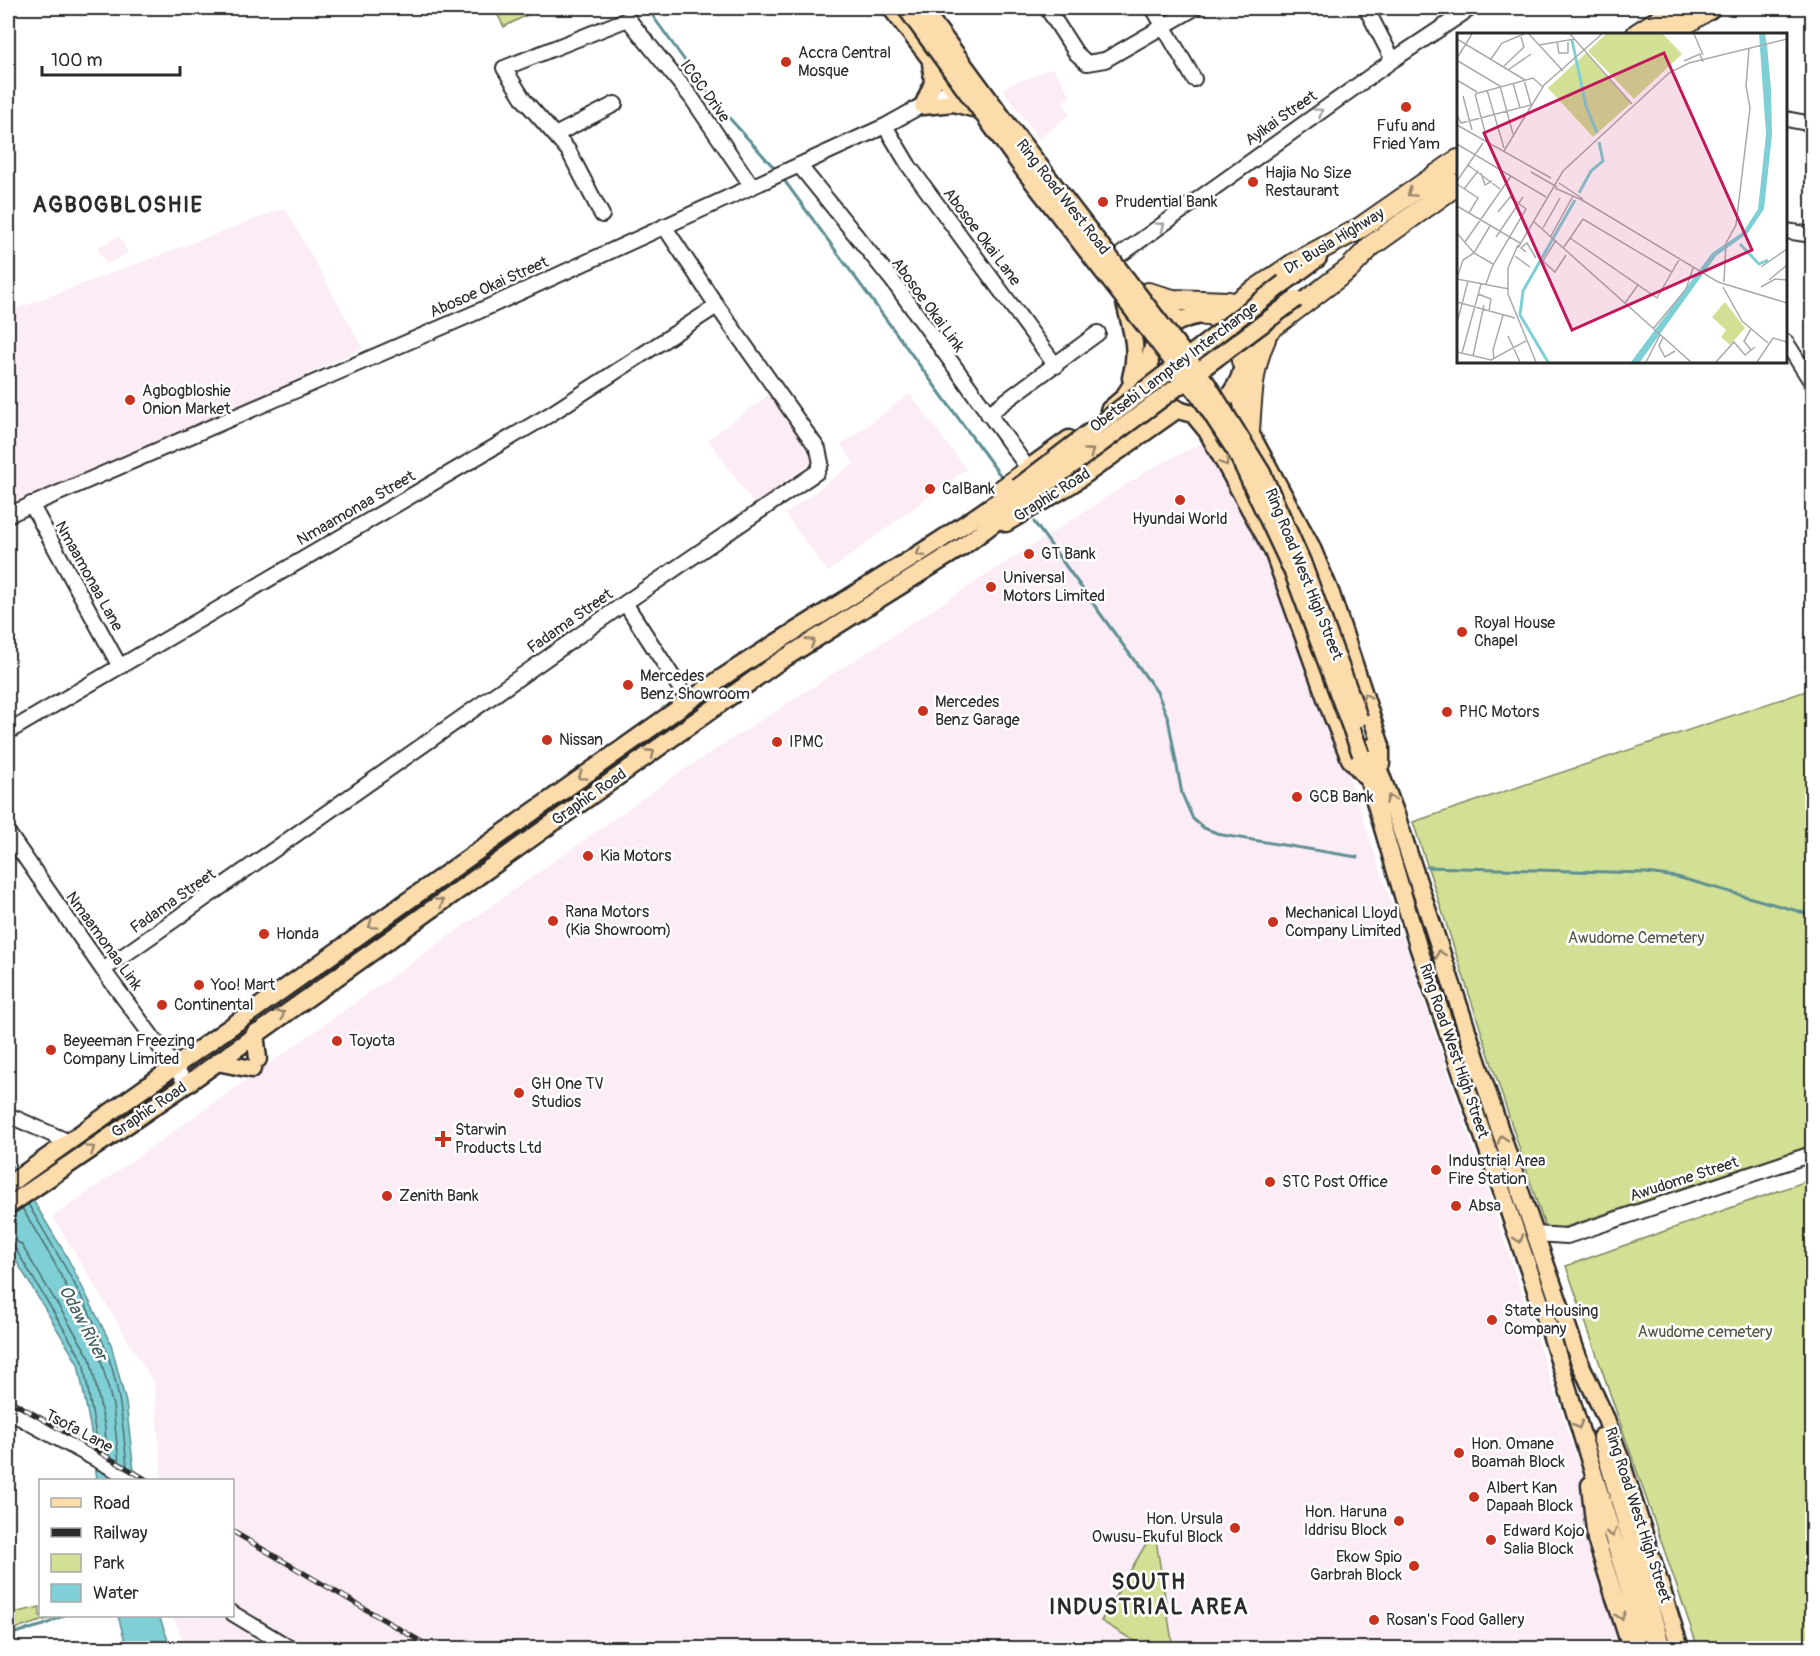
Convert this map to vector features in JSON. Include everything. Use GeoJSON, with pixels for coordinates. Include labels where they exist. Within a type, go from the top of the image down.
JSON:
{"type":"FeatureCollection","features":[{"type":"Feature","properties":{"kind":"highway"},"geometry":{"type":"LineString","coordinates":[[1639,33],[1679,8]]}},
{"type":"Feature","properties":{"kind":"highway"},"geometry":{"type":"LineString","coordinates":[[1651,33],[1679,8]]}},
{"type":"Feature","properties":{"kind":"highway"},"geometry":{"type":"LineString","coordinates":[[1672,33],[1710,8]]}},
{"type":"Feature","properties":{"kind":"highway","name":"Dr. Busia Highway"},"geometry":{"type":"LineString","coordinates":[[1205,315],[1239,301],[1295,263],[1360,228],[1457,161]]}},
{"type":"Feature","properties":{"kind":"highway","name":"Dr. Busia Highway"},"geometry":{"type":"LineString","coordinates":[[1242,361],[1270,329],[1350,268],[1371,246],[1457,185]]}},
{"type":"Feature","properties":{"kind":"highway"},"geometry":{"type":"LineString","coordinates":[[1148,293],[1173,300],[1239,301]]}},
{"type":"Feature","properties":{"kind":"highway"},"geometry":{"type":"LineString","coordinates":[[1249,430],[1256,368],[1270,329]]}},
{"type":"Feature","properties":{"kind":"main road","name":"Ring Road West Road"},"geometry":{"type":"LineString","coordinates":[[891,8],[953,88],[1018,155],[1125,303],[1150,352]]}},
{"type":"Feature","properties":{"kind":"main road","name":"Ring Road West Road"},"geometry":{"type":"LineString","coordinates":[[906,8],[1024,170],[1204,390]]}},
{"type":"Feature","properties":{"kind":"main road","name":"Ring Road West Road"},"geometry":{"type":"LineString","coordinates":[[922,8],[1204,390]]}},
{"type":"Feature","properties":{"kind":"main road","name":"Ring Road West Road"},"geometry":{"type":"LineString","coordinates":[[929,8],[1113,260],[1181,321]]}},
{"type":"Feature","properties":{"kind":"main road"},"geometry":{"type":"LineString","coordinates":[[931,61],[933,83],[923,106],[954,103],[975,110]]}},
{"type":"Feature","properties":{"kind":"main road","name":"Obetsebi Lamptey Interchange"},"geometry":{"type":"LineString","coordinates":[[1022,493],[1284,283],[1360,228]]}},
{"type":"Feature","properties":{"kind":"main road","name":"Obetsebi Lamptey Interchange"},"geometry":{"type":"LineString","coordinates":[[994,513],[1371,246]]}},
{"type":"Feature","properties":{"kind":"main road"},"geometry":{"type":"LineString","coordinates":[[1125,303],[1135,342],[1136,363],[1128,390]]}},
{"type":"Feature","properties":{"kind":"main road"},"geometry":{"type":"LineString","coordinates":[[1205,315],[1222,322],[1234,335],[1242,361],[1237,384],[1219,406],[1185,411],[1157,387],[1150,352],[1181,321],[1205,315]]}},
{"type":"Feature","properties":{"kind":"main road","name":"Graphic Road"},"geometry":{"type":"LineString","coordinates":[[8,1206],[187,1084],[255,1033],[777,663],[962,547],[994,513],[1001,488],[1027,467],[1093,423],[1128,390],[1150,352]]}},
{"type":"Feature","properties":{"kind":"main road","name":"Ring Road West High Street"},"geometry":{"type":"LineString","coordinates":[[1237,384],[1249,430],[1311,546],[1339,615],[1381,746],[1373,776]]}},
{"type":"Feature","properties":{"kind":"main road","name":"Ring Road West High Street"},"geometry":{"type":"LineString","coordinates":[[1204,390],[1281,543],[1365,751],[1390,828],[1389,849],[1418,946],[1551,1334],[1647,1648]]}},
{"type":"Feature","properties":{"kind":"main road","name":"Ring Road West High Street"},"geometry":{"type":"LineString","coordinates":[[1185,411],[1207,430],[1273,551],[1350,759],[1373,776]]}},
{"type":"Feature","properties":{"kind":"main road","name":"Graphic Road"},"geometry":{"type":"LineString","coordinates":[[994,513],[1003,524],[1034,508],[1185,411]]}},
{"type":"Feature","properties":{"kind":"main road","name":"Graphic Road"},"geometry":{"type":"LineString","coordinates":[[8,1185],[688,702],[804,624],[919,554],[994,513]]}},
{"type":"Feature","properties":{"kind":"main road","name":"Ring Road West High Street"},"geometry":{"type":"LineString","coordinates":[[1390,828],[1404,843],[1466,1035],[1535,1234],[1589,1383],[1606,1419],[1620,1458],[1680,1648]]}},
{"type":"Feature","properties":{"kind":"main road"},"geometry":{"type":"LineString","coordinates":[[217,1062],[255,1064],[255,1033]]}},
{"type":"Feature","properties":{"kind":"main road","name":"Ring Road West High Street"},"geometry":{"type":"LineString","coordinates":[[1589,1383],[1596,1421],[1662,1648]]}},
{"type":"Feature","properties":{"kind":"main road","name":"Ring Road West High Street"},"geometry":{"type":"LineString","coordinates":[[1588,1457],[1594,1527],[1631,1648]]}},
{"type":"Feature","properties":{"kind":"street"},"geometry":{"type":"LineString","coordinates":[[1047,8],[1076,53],[1087,63],[1105,60],[1194,8]]}},
{"type":"Feature","properties":{"kind":"street"},"geometry":{"type":"LineString","coordinates":[[1153,8],[1194,79]]}},
{"type":"Feature","properties":{"kind":"street"},"geometry":{"type":"LineString","coordinates":[[1366,8],[1393,60]]}},
{"type":"Feature","properties":{"kind":"street","name":"Ayikai Street"},"geometry":{"type":"LineString","coordinates":[[1113,260],[1393,60],[1471,8]]}},
{"type":"Feature","properties":{"kind":"street","name":"ICGC Drive"},"geometry":{"type":"LineString","coordinates":[[555,135],[524,100],[504,68],[628,19],[757,182]]}},
{"type":"Feature","properties":{"kind":"street","name":"Abosoe Okai Street"},"geometry":{"type":"LineString","coordinates":[[8,515],[477,312],[757,182],[885,126],[978,75]]}},
{"type":"Feature","properties":{"kind":"street"},"geometry":{"type":"LineString","coordinates":[[602,214],[568,150],[555,135],[615,104]]}},
{"type":"Feature","properties":{"kind":"street"},"geometry":{"type":"LineString","coordinates":[[1787,119],[1812,123]]}},
{"type":"Feature","properties":{"kind":"street","name":"Abosoe Okai Lane"},"geometry":{"type":"LineString","coordinates":[[885,126],[909,166],[1056,366]]}},
{"type":"Feature","properties":{"kind":"street","name":"Abosoe Okai Link"},"geometry":{"type":"LineString","coordinates":[[797,165],[892,280],[1027,467]]}},
{"type":"Feature","properties":{"kind":"street","name":"Fadama Street"},"geometry":{"type":"LineString","coordinates":[[103,970],[625,603],[814,476],[821,463],[818,448],[717,306],[664,226]]}},
{"type":"Feature","properties":{"kind":"street"},"geometry":{"type":"LineString","coordinates":[[1787,231],[1812,235]]}},
{"type":"Feature","properties":{"kind":"street","name":"Nmaamonaa Street"},"geometry":{"type":"LineString","coordinates":[[8,732],[118,665],[549,415],[717,306]]}},
{"type":"Feature","properties":{"kind":"street"},"geometry":{"type":"LineString","coordinates":[[988,414],[1098,333]]}},
{"type":"Feature","properties":{"kind":"street"},"geometry":{"type":"LineString","coordinates":[[1787,345],[1812,383]]}},
{"type":"Feature","properties":{"kind":"street","name":"Nmaamonaa Lane"},"geometry":{"type":"LineString","coordinates":[[31,504],[118,665]]}},
{"type":"Feature","properties":{"kind":"street"},"geometry":{"type":"LineString","coordinates":[[625,603],[688,702]]}},
{"type":"Feature","properties":{"kind":"street","name":"Nmaamonaa Link"},"geometry":{"type":"LineString","coordinates":[[8,833],[103,970],[177,1067],[187,1084]]}},
{"type":"Feature","properties":{"kind":"street"},"geometry":{"type":"LineString","coordinates":[[8,1115],[69,1142]]}},
{"type":"Feature","properties":{"kind":"street","name":"Awudome Street"},"geometry":{"type":"LineString","coordinates":[[1545,1260],[1554,1244],[1567,1236],[1812,1154]]}},
{"type":"Feature","properties":{"kind":"street","name":"Awudome Street"},"geometry":{"type":"LineString","coordinates":[[1535,1234],[1567,1236]]}},
{"type":"Feature","properties":{"kind":"street","name":"Tsofa Lane"},"geometry":{"type":"LineString","coordinates":[[8,1411],[132,1479]]}},
{"type":"Feature","properties":{"kind":"street"},"geometry":{"type":"LineString","coordinates":[[234,1614],[290,1648]]}},
{"type":"Feature","properties":{"kind":"shaded area"},"geometry":{"type":"Polygon","coordinates":[[[1053,68],[1071,96],[1062,102],[1070,114],[1039,139],[1002,88],[1053,68]]]}},
{"type":"Feature","properties":{"kind":"shaded area","name":"Agbogbloshie Onion Market"},"geometry":{"type":"Polygon","coordinates":[[[285,208],[363,348],[83,480],[8,511],[8,312],[285,208]]]}},
{"type":"Feature","properties":{"kind":"shaded area"},"geometry":{"type":"Polygon","coordinates":[[[119,236],[128,253],[106,264],[97,248],[119,236]]]}},
{"type":"Feature","properties":{"kind":"shaded area"},"geometry":{"type":"Polygon","coordinates":[[[772,393],[818,458],[754,504],[708,439],[772,393]]]}},
{"type":"Feature","properties":{"kind":"shaded area"},"geometry":{"type":"Polygon","coordinates":[[[910,394],[966,469],[828,572],[785,514],[854,463],[841,445],[910,394]]]}},
{"type":"Feature","properties":{"kind":"shaded area"},"geometry":{"type":"Polygon","coordinates":[[[1203,443],[1268,552],[1311,662],[1640,1648],[186,1648],[173,1617],[234,1617],[234,1479],[162,1479],[154,1383],[53,1217],[673,777],[1157,465],[1203,443]]]}},
{"type":"Feature","properties":{"kind":"green space"},"geometry":{"type":"Polygon","coordinates":[[[494,8],[540,8],[504,27],[494,8]]]}},
{"type":"Feature","properties":{"kind":"green space","name":"Awudome Cemetery"},"geometry":{"type":"Polygon","coordinates":[[[1812,689],[1812,1145],[1547,1233],[1413,822],[1812,689]]]}},
{"type":"Feature","properties":{"kind":"green space","name":"Awudome cemetery"},"geometry":{"type":"Polygon","coordinates":[[[1812,1179],[1812,1648],[1698,1648],[1566,1266],[1812,1179]]]}},
{"type":"Feature","properties":{"kind":"green space"},"geometry":{"type":"Polygon","coordinates":[[[1156,1540],[1173,1648],[1146,1648],[1101,1621],[1147,1542],[1156,1540]]]}},
{"type":"Feature","properties":{"kind":"green space"},"geometry":{"type":"Polygon","coordinates":[[[39,1607],[39,1617],[55,1617],[8,1631],[8,1614],[39,1607]]]}},
{"type":"Feature","properties":{"kind":"water","name":"Odaw River"},"geometry":{"type":"Polygon","coordinates":[[[8,1159],[66,1255],[111,1344],[126,1403],[135,1479],[97,1479],[91,1431],[78,1364],[8,1247],[8,1159]]]}},
{"type":"Feature","properties":{"kind":"water"},"geometry":{"type":"Polygon","coordinates":[[[118,1617],[159,1617],[171,1648],[127,1648],[118,1617]]]}},
{"type":"Feature","properties":{"kind":"waterway"},"geometry":{"type":"LineString","coordinates":[[647,8],[713,100],[777,171]]}},
{"type":"Feature","properties":{"kind":"waterway"},"geometry":{"type":"LineString","coordinates":[[781,176],[1000,475]]}},
{"type":"Feature","properties":{"kind":"waterway"},"geometry":{"type":"LineString","coordinates":[[1034,522],[1157,692],[1168,718],[1182,794],[1193,819],[1204,828],[1222,835],[1357,857]]}},
{"type":"Feature","properties":{"kind":"waterway"},"geometry":{"type":"LineString","coordinates":[[1427,867],[1646,873],[1677,877],[1812,915]]}},
{"type":"Feature","properties":{"kind":"waterway"},"geometry":{"type":"LineString","coordinates":[[8,1635],[44,1625],[61,1617]]}},
{"type":"Feature","properties":{"kind":"railway"},"geometry":{"type":"LineString","coordinates":[[8,1399],[145,1479]]}},
{"type":"Feature","properties":{"kind":"railway"},"geometry":{"type":"LineString","coordinates":[[234,1532],[432,1648]]}},
{"type":"Feature","properties":{"kind":"place","name":"Accra Central Mosque"},"geometry":{"type":"Point","coordinates":[786,62]}},
{"type":"Feature","properties":{"kind":"place","name":"Fufu and Fried Yam"},"geometry":{"type":"Point","coordinates":[1406,107]}},
{"type":"Feature","properties":{"kind":"place","name":"Hajia No Size Restaurant"},"geometry":{"type":"Point","coordinates":[1253,182]}},
{"type":"Feature","properties":{"kind":"place","name":"Prudential Bank"},"geometry":{"type":"Point","coordinates":[1103,202]}},
{"type":"Feature","properties":{"kind":"place","name":"Agbogbloshie Onion Market"},"geometry":{"type":"Point","coordinates":[130,400]}},
{"type":"Feature","properties":{"kind":"place","name":"CalBank"},"geometry":{"type":"Point","coordinates":[930,489]}},
{"type":"Feature","properties":{"kind":"place","name":"Hyundai World"},"geometry":{"type":"Point","coordinates":[1180,500]}},
{"type":"Feature","properties":{"kind":"place","name":"GT Bank"},"geometry":{"type":"Point","coordinates":[1029,554]}},
{"type":"Feature","properties":{"kind":"place","name":"Universal Motors Limited"},"geometry":{"type":"Point","coordinates":[991,587]}},
{"type":"Feature","properties":{"kind":"place","name":"Royal House Chapel"},"geometry":{"type":"Point","coordinates":[1462,632]}},
{"type":"Feature","properties":{"kind":"place","name":"Mercedes Benz Showroom"},"geometry":{"type":"Point","coordinates":[628,685]}},
{"type":"Feature","properties":{"kind":"place","name":"Mercedes Benz Garage"},"geometry":{"type":"Point","coordinates":[923,711]}},
{"type":"Feature","properties":{"kind":"place","name":"PHC Motors"},"geometry":{"type":"Point","coordinates":[1447,712]}},
{"type":"Feature","properties":{"kind":"place","name":"Nissan"},"geometry":{"type":"Point","coordinates":[547,740]}},
{"type":"Feature","properties":{"kind":"place","name":"IPMC"},"geometry":{"type":"Point","coordinates":[777,742]}},
{"type":"Feature","properties":{"kind":"place","name":"GCB Bank"},"geometry":{"type":"Point","coordinates":[1297,797]}},
{"type":"Feature","properties":{"kind":"place","name":"Kia Motors"},"geometry":{"type":"Point","coordinates":[588,856]}},
{"type":"Feature","properties":{"kind":"place","name":"Rana Motors (Kia Showroom)"},"geometry":{"type":"Point","coordinates":[553,921]}},
{"type":"Feature","properties":{"kind":"place","name":"Mechanical Lloyd Company Limited"},"geometry":{"type":"Point","coordinates":[1273,922]}},
{"type":"Feature","properties":{"kind":"place","name":"Honda"},"geometry":{"type":"Point","coordinates":[264,934]}},
{"type":"Feature","properties":{"kind":"place","name":"Yoo! Mart"},"geometry":{"type":"Point","coordinates":[199,985]}},
{"type":"Feature","properties":{"kind":"place","name":"Continental"},"geometry":{"type":"Point","coordinates":[162,1005]}},
{"type":"Feature","properties":{"kind":"place","name":"Toyota"},"geometry":{"type":"Point","coordinates":[337,1041]}},
{"type":"Feature","properties":{"kind":"place","name":"Beyeeman Freezing Company Limited"},"geometry":{"type":"Point","coordinates":[51,1050]}},
{"type":"Feature","properties":{"kind":"place","name":"GH One TV Studios"},"geometry":{"type":"Point","coordinates":[519,1093]}},
{"type":"Feature","properties":{"kind":"place","name":"Starwin Products Ltd"},"geometry":{"type":"Point","coordinates":[443,1139]}},
{"type":"Feature","properties":{"kind":"place","name":"Industrial Area Fire Station"},"geometry":{"type":"Point","coordinates":[1436,1170]}},
{"type":"Feature","properties":{"kind":"place","name":"STC Post Office"},"geometry":{"type":"Point","coordinates":[1270,1182]}},
{"type":"Feature","properties":{"kind":"place","name":"Zenith Bank"},"geometry":{"type":"Point","coordinates":[387,1196]}},
{"type":"Feature","properties":{"kind":"place","name":"Absa"},"geometry":{"type":"Point","coordinates":[1456,1206]}},
{"type":"Feature","properties":{"kind":"place","name":"State Housing Company"},"geometry":{"type":"Point","coordinates":[1492,1320]}},
{"type":"Feature","properties":{"kind":"place","name":"Hon. Omane Boamah Block"},"geometry":{"type":"Point","coordinates":[1459,1453]}},
{"type":"Feature","properties":{"kind":"place","name":"Albert Kan Dapaah Block"},"geometry":{"type":"Point","coordinates":[1474,1497]}},
{"type":"Feature","properties":{"kind":"place","name":"Hon. Haruna Iddrisu Block"},"geometry":{"type":"Point","coordinates":[1399,1521]}},
{"type":"Feature","properties":{"kind":"place","name":"Hon. Ursula Owusu-Ekuful Block"},"geometry":{"type":"Point","coordinates":[1235,1528]}},
{"type":"Feature","properties":{"kind":"place","name":"Edward Kojo Salia Block"},"geometry":{"type":"Point","coordinates":[1491,1540]}},
{"type":"Feature","properties":{"kind":"place","name":"Ekow Spio Garbrah Block"},"geometry":{"type":"Point","coordinates":[1414,1566]}},
{"type":"Feature","properties":{"kind":"place","name":"Rosan's Food Gallery"},"geometry":{"type":"Point","coordinates":[1374,1620]}},
{"type":"Feature","properties":{"kind":"district","name":"AGBOGBLOSHIE"},"geometry":{"type":"Point","coordinates":[118,205]}},
{"type":"Feature","properties":{"kind":"district","name":"SOUTH INDUSTRIAL AREA"},"geometry":{"type":"Point","coordinates":[1149,1595]}}]}
